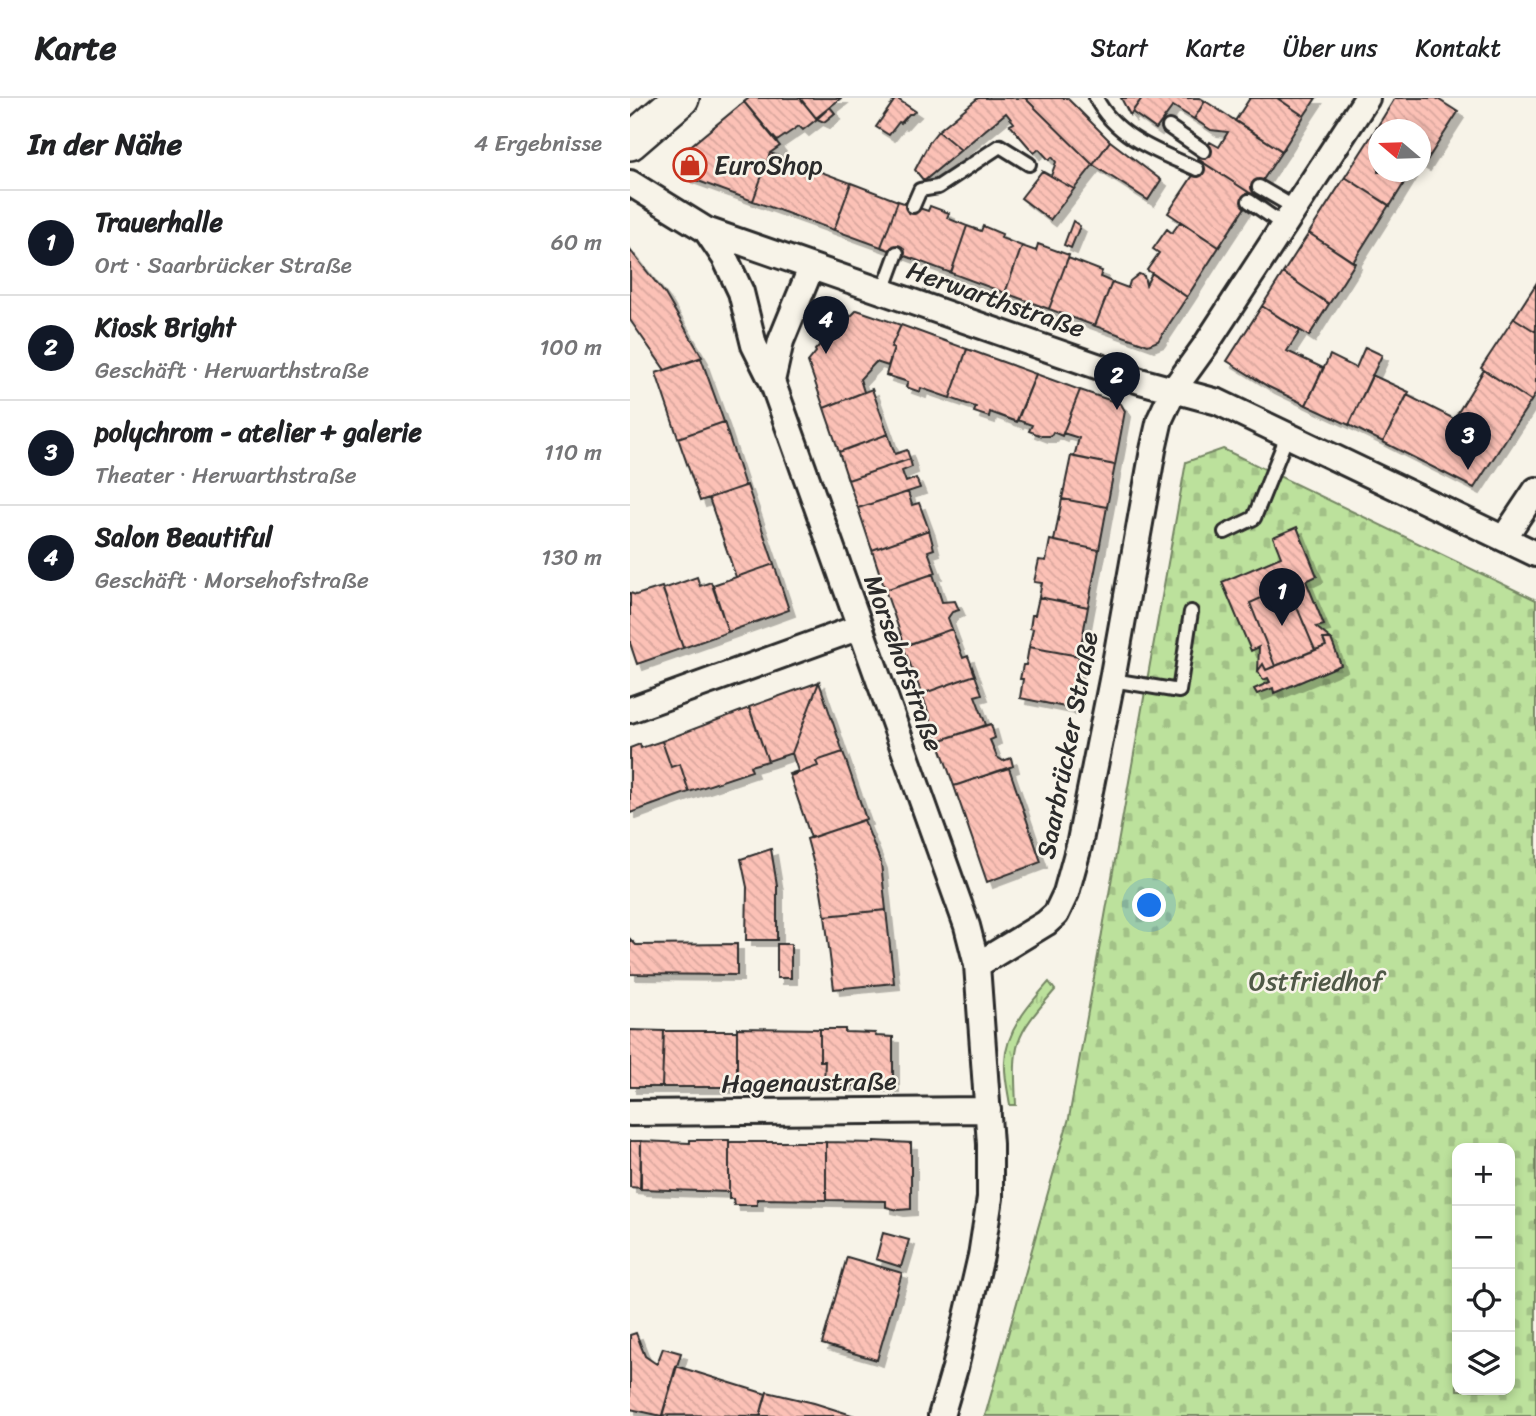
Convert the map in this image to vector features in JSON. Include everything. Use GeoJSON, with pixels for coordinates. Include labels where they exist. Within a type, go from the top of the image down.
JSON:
{"type":"FeatureCollection","features":[{"type":"Feature","properties":{"kind":"main road"},"geometry":{"type":"LineString","coordinates":[[630,142],[681,98]]}},
{"type":"Feature","properties":{"kind":"street","name":"Saarbrücker Straße"},"geometry":{"type":"LineString","coordinates":[[977,965],[1046,923],[1056,914],[1066,893],[1079,846],[1112,680],[1160,419],[1174,389],[1367,98]]}},
{"type":"Feature","properties":{"kind":"street","name":"Herwarthstraße"},"geometry":{"type":"LineString","coordinates":[[630,183],[706,230],[1140,381],[1219,402],[1536,554]]}},
{"type":"Feature","properties":{"kind":"street","name":"Morsehofstraße"},"geometry":{"type":"LineString","coordinates":[[706,230],[725,258],[741,292],[754,345],[772,382],[967,926],[977,965]]}},
{"type":"Feature","properties":{"kind":"street"},"geometry":{"type":"LineString","coordinates":[[772,382],[781,341],[811,268]]}},
{"type":"Feature","properties":{"kind":"street"},"geometry":{"type":"LineString","coordinates":[[1504,538],[1536,491]]}},
{"type":"Feature","properties":{"kind":"street"},"geometry":{"type":"LineString","coordinates":[[630,710],[860,627]]}},
{"type":"Feature","properties":{"kind":"street"},"geometry":{"type":"LineString","coordinates":[[941,1416],[981,1255],[990,1198],[988,1110],[977,965]]}},
{"type":"Feature","properties":{"kind":"street","name":"Hagenaustraße"},"geometry":{"type":"LineString","coordinates":[[630,1113],[988,1110]]}},
{"type":"Feature","properties":{"kind":"lane"},"geometry":{"type":"LineString","coordinates":[[1096,98],[1118,127],[1147,147],[1197,169]]}},
{"type":"Feature","properties":{"kind":"lane"},"geometry":{"type":"LineString","coordinates":[[1169,127],[1204,151]]}},
{"type":"Feature","properties":{"kind":"lane"},"geometry":{"type":"LineString","coordinates":[[913,206],[920,190],[938,187],[1000,146],[1028,164]]}},
{"type":"Feature","properties":{"kind":"lane"},"geometry":{"type":"LineString","coordinates":[[1259,187],[1289,217]]}},
{"type":"Feature","properties":{"kind":"lane"},"geometry":{"type":"LineString","coordinates":[[1249,201],[1289,217]]}},
{"type":"Feature","properties":{"kind":"lane"},"geometry":{"type":"LineString","coordinates":[[883,291],[897,253]]}},
{"type":"Feature","properties":{"kind":"lane"},"geometry":{"type":"LineString","coordinates":[[1225,532],[1254,518],[1287,436]]}},
{"type":"Feature","properties":{"kind":"lane"},"geometry":{"type":"LineString","coordinates":[[1112,680],[1179,691],[1191,612]]}},
{"type":"Feature","properties":{"kind":"green space","name":"Ostfriedhof"},"geometry":{"type":"Polygon","coordinates":[[[1223,449],[1536,600],[1536,1416],[985,1416],[1069,1118],[1186,462],[1223,449]]]}},
{"type":"Feature","properties":{"kind":"green space"},"geometry":{"type":"Polygon","coordinates":[[[1049,982],[1055,990],[1031,1019],[1019,1042],[1015,1067],[1016,1105],[1010,1105],[1005,1067],[1009,1039],[1020,1019],[1049,982]]]}},
{"type":"Feature","properties":{"kind":"building"},"geometry":{"type":"Polygon","coordinates":[[[749,98],[800,98],[817,119],[803,130],[799,126],[777,141],[744,102],[749,98]]]}},
{"type":"Feature","properties":{"kind":"building"},"geometry":{"type":"Polygon","coordinates":[[[800,98],[841,98],[816,118],[800,98]]]}},
{"type":"Feature","properties":{"kind":"building"},"geometry":{"type":"Polygon","coordinates":[[[896,98],[915,111],[899,122],[889,135],[876,127],[896,98]]]}},
{"type":"Feature","properties":{"kind":"building"},"geometry":{"type":"Polygon","coordinates":[[[978,98],[1025,98],[1093,165],[1074,189],[1051,176],[1056,162],[1052,157],[1049,160],[1039,149],[1034,153],[1010,125],[1014,123],[1006,113],[961,150],[938,131],[978,98]]]}},
{"type":"Feature","properties":{"kind":"building"},"geometry":{"type":"Polygon","coordinates":[[[1025,98],[1067,98],[1110,141],[1093,165],[1025,98]]]}},
{"type":"Feature","properties":{"kind":"building"},"geometry":{"type":"Polygon","coordinates":[[[1121,98],[1142,98],[1130,115],[1121,98]]]}},
{"type":"Feature","properties":{"kind":"building"},"geometry":{"type":"Polygon","coordinates":[[[1142,98],[1200,98],[1205,101],[1194,119],[1173,106],[1156,129],[1132,112],[1142,98]]]}},
{"type":"Feature","properties":{"kind":"building"},"geometry":{"type":"Polygon","coordinates":[[[1250,98],[1277,98],[1304,116],[1282,151],[1235,121],[1250,98]]]}},
{"type":"Feature","properties":{"kind":"building"},"geometry":{"type":"Polygon","coordinates":[[[1277,98],[1316,98],[1304,116],[1277,98]]]}},
{"type":"Feature","properties":{"kind":"building"},"geometry":{"type":"Polygon","coordinates":[[[1395,98],[1436,98],[1458,112],[1431,154],[1431,119],[1382,119],[1395,98]]]}},
{"type":"Feature","properties":{"kind":"building"},"geometry":{"type":"Polygon","coordinates":[[[1205,101],[1282,151],[1253,195],[1198,159],[1210,142],[1219,147],[1228,132],[1211,130],[1194,119],[1205,101]]]}},
{"type":"Feature","properties":{"kind":"building"},"geometry":{"type":"Polygon","coordinates":[[[744,102],[780,146],[770,153],[753,201],[687,177],[682,153],[744,102]]]}},
{"type":"Feature","properties":{"kind":"building"},"geometry":{"type":"Polygon","coordinates":[[[830,107],[835,113],[824,122],[817,119],[830,107]]]}},
{"type":"Feature","properties":{"kind":"building"},"geometry":{"type":"Polygon","coordinates":[[[938,131],[961,150],[924,181],[915,170],[938,131]]]}},
{"type":"Feature","properties":{"kind":"building"},"geometry":{"type":"Polygon","coordinates":[[[1110,141],[1161,180],[1148,200],[1093,165],[1110,141]]]}},
{"type":"Feature","properties":{"kind":"building"},"geometry":{"type":"Polygon","coordinates":[[[1368,141],[1368,182],[1405,182],[1390,206],[1345,177],[1368,141]]]}},
{"type":"Feature","properties":{"kind":"building"},"geometry":{"type":"Polygon","coordinates":[[[770,153],[851,183],[834,230],[753,201],[770,153]]]}},
{"type":"Feature","properties":{"kind":"building"},"geometry":{"type":"Polygon","coordinates":[[[1202,162],[1253,195],[1219,247],[1168,213],[1202,162]]]}},
{"type":"Feature","properties":{"kind":"building"},"geometry":{"type":"Polygon","coordinates":[[[1042,171],[1074,189],[1050,220],[1021,198],[1042,171]]]}},
{"type":"Feature","properties":{"kind":"building"},"geometry":{"type":"Polygon","coordinates":[[[1345,177],[1389,205],[1353,262],[1309,233],[1345,177]]]}},
{"type":"Feature","properties":{"kind":"building"},"geometry":{"type":"Polygon","coordinates":[[[851,183],[898,201],[881,247],[834,230],[851,183]]]}},
{"type":"Feature","properties":{"kind":"building"},"geometry":{"type":"Polygon","coordinates":[[[898,201],[928,211],[930,206],[949,213],[947,218],[967,226],[951,273],[881,247],[898,201]]]}},
{"type":"Feature","properties":{"kind":"building"},"geometry":{"type":"Polygon","coordinates":[[[1073,221],[1080,226],[1071,248],[1064,245],[1073,221]]]}},
{"type":"Feature","properties":{"kind":"building"},"geometry":{"type":"Polygon","coordinates":[[[1180,222],[1219,247],[1187,297],[1147,270],[1159,253],[1153,249],[1167,229],[1172,233],[1180,222]]]}},
{"type":"Feature","properties":{"kind":"building"},"geometry":{"type":"Polygon","coordinates":[[[967,226],[981,231],[983,226],[1002,234],[1001,238],[1022,246],[1005,293],[951,273],[967,226]]]}},
{"type":"Feature","properties":{"kind":"building"},"geometry":{"type":"Polygon","coordinates":[[[1309,233],[1355,263],[1329,304],[1283,273],[1309,233]]]}},
{"type":"Feature","properties":{"kind":"building"},"geometry":{"type":"Polygon","coordinates":[[[1038,244],[1069,255],[1049,309],[1005,293],[1022,246],[1036,251],[1038,244]]]}},
{"type":"Feature","properties":{"kind":"building"},"geometry":{"type":"Polygon","coordinates":[[[630,250],[665,294],[702,357],[665,370],[630,320],[630,250]]]}},
{"type":"Feature","properties":{"kind":"building"},"geometry":{"type":"Polygon","coordinates":[[[1068,258],[1102,271],[1100,277],[1112,282],[1095,326],[1049,309],[1068,258]]]}},
{"type":"Feature","properties":{"kind":"building"},"geometry":{"type":"Polygon","coordinates":[[[1152,273],[1187,297],[1158,341],[1148,345],[1095,326],[1112,282],[1128,288],[1130,281],[1139,274],[1144,276],[1146,285],[1152,273]]]}},
{"type":"Feature","properties":{"kind":"building"},"geometry":{"type":"Polygon","coordinates":[[[1283,273],[1329,304],[1309,336],[1262,306],[1283,273]]]}},
{"type":"Feature","properties":{"kind":"building"},"geometry":{"type":"Polygon","coordinates":[[[1536,284],[1536,332],[1514,318],[1536,284]]]}},
{"type":"Feature","properties":{"kind":"building"},"geometry":{"type":"Polygon","coordinates":[[[1262,306],[1300,331],[1287,351],[1323,368],[1306,405],[1269,387],[1227,361],[1262,306]]]}},
{"type":"Feature","properties":{"kind":"building"},"geometry":{"type":"Polygon","coordinates":[[[857,310],[901,325],[891,347],[894,348],[888,366],[876,362],[860,379],[864,392],[824,408],[808,362],[815,350],[847,316],[849,318],[857,310]]]}},
{"type":"Feature","properties":{"kind":"building"},"geometry":{"type":"Polygon","coordinates":[[[1514,318],[1536,332],[1536,393],[1531,401],[1481,368],[1514,318]]]}},
{"type":"Feature","properties":{"kind":"building"},"geometry":{"type":"Polygon","coordinates":[[[901,325],[967,349],[950,398],[921,388],[920,392],[906,387],[908,382],[886,375],[894,348],[891,347],[901,325]]]}},
{"type":"Feature","properties":{"kind":"building"},"geometry":{"type":"Polygon","coordinates":[[[1365,347],[1382,355],[1349,425],[1306,405],[1330,355],[1356,368],[1365,347]]]}},
{"type":"Feature","properties":{"kind":"building"},"geometry":{"type":"Polygon","coordinates":[[[967,349],[1036,374],[1017,422],[990,412],[989,417],[974,412],[976,407],[950,398],[967,349]]]}},
{"type":"Feature","properties":{"kind":"building"},"geometry":{"type":"Polygon","coordinates":[[[701,358],[724,422],[678,438],[656,373],[701,358]]]}},
{"type":"Feature","properties":{"kind":"building"},"geometry":{"type":"Polygon","coordinates":[[[1484,370],[1531,401],[1474,488],[1383,442],[1407,395],[1454,419],[1484,370]]]}},
{"type":"Feature","properties":{"kind":"building"},"geometry":{"type":"Polygon","coordinates":[[[1036,374],[1080,390],[1062,436],[1053,432],[1051,436],[1042,436],[1029,431],[1032,425],[1017,420],[1036,374]]]}},
{"type":"Feature","properties":{"kind":"building"},"geometry":{"type":"Polygon","coordinates":[[[1372,375],[1409,392],[1383,442],[1349,425],[1372,375]]]}},
{"type":"Feature","properties":{"kind":"building"},"geometry":{"type":"Polygon","coordinates":[[[872,389],[888,434],[839,452],[824,408],[872,389]]]}},
{"type":"Feature","properties":{"kind":"building"},"geometry":{"type":"Polygon","coordinates":[[[1080,390],[1121,404],[1125,411],[1115,465],[1074,457],[1079,438],[1063,433],[1080,390]]]}},
{"type":"Feature","properties":{"kind":"building"},"geometry":{"type":"Polygon","coordinates":[[[724,422],[745,486],[700,501],[678,438],[724,422]]]}},
{"type":"Feature","properties":{"kind":"building"},"geometry":{"type":"Polygon","coordinates":[[[888,434],[895,454],[907,450],[910,459],[848,480],[839,452],[888,434]]]}},
{"type":"Feature","properties":{"kind":"building"},"geometry":{"type":"Polygon","coordinates":[[[1071,456],[1115,465],[1107,507],[1062,499],[1071,456]]]}},
{"type":"Feature","properties":{"kind":"building"},"geometry":{"type":"Polygon","coordinates":[[[910,459],[912,467],[902,471],[906,482],[916,478],[920,488],[858,508],[848,480],[910,459]]]}},
{"type":"Feature","properties":{"kind":"building"},"geometry":{"type":"Polygon","coordinates":[[[747,485],[774,564],[736,577],[709,498],[747,485]]]}},
{"type":"Feature","properties":{"kind":"building"},"geometry":{"type":"Polygon","coordinates":[[[908,492],[912,505],[919,503],[929,530],[872,550],[858,508],[908,492]]]}},
{"type":"Feature","properties":{"kind":"building"},"geometry":{"type":"Polygon","coordinates":[[[1062,499],[1107,507],[1099,550],[1054,541],[1062,499]]]}},
{"type":"Feature","properties":{"kind":"building"},"geometry":{"type":"Polygon","coordinates":[[[1297,527],[1317,576],[1306,581],[1324,625],[1316,627],[1331,639],[1323,639],[1326,646],[1315,650],[1288,586],[1250,603],[1275,666],[1266,670],[1263,664],[1258,671],[1259,647],[1251,651],[1222,582],[1281,557],[1273,537],[1297,527]]]}},
{"type":"Feature","properties":{"kind":"building"},"geometry":{"type":"Polygon","coordinates":[[[929,530],[934,549],[928,551],[936,573],[885,590],[872,550],[929,530]]]}},
{"type":"Feature","properties":{"kind":"building"},"geometry":{"type":"Polygon","coordinates":[[[1050,540],[1099,550],[1088,607],[1039,597],[1042,583],[1034,582],[1039,560],[1046,561],[1050,540]]]}},
{"type":"Feature","properties":{"kind":"building"},"geometry":{"type":"Polygon","coordinates":[[[774,564],[789,610],[728,632],[713,585],[774,564]]]}},
{"type":"Feature","properties":{"kind":"building"},"geometry":{"type":"Polygon","coordinates":[[[933,574],[942,602],[955,601],[959,610],[952,612],[948,618],[952,629],[905,646],[885,590],[933,574]]]}},
{"type":"Feature","properties":{"kind":"building"},"geometry":{"type":"Polygon","coordinates":[[[697,577],[700,586],[711,582],[728,632],[683,648],[663,589],[697,577]]]}},
{"type":"Feature","properties":{"kind":"building"},"geometry":{"type":"Polygon","coordinates":[[[1288,586],[1315,650],[1275,666],[1250,603],[1288,586]]]}},
{"type":"Feature","properties":{"kind":"building"},"geometry":{"type":"Polygon","coordinates":[[[662,587],[683,648],[637,664],[630,643],[630,593],[636,595],[662,587]]]}},
{"type":"Feature","properties":{"kind":"building"},"geometry":{"type":"Polygon","coordinates":[[[1039,597],[1088,607],[1079,656],[1029,647],[1033,629],[1030,628],[1032,615],[1035,615],[1039,597]]]}},
{"type":"Feature","properties":{"kind":"building"},"geometry":{"type":"Polygon","coordinates":[[[952,629],[963,658],[968,656],[975,675],[922,694],[903,646],[952,629]]]}},
{"type":"Feature","properties":{"kind":"building"},"geometry":{"type":"Polygon","coordinates":[[[1323,639],[1331,639],[1341,665],[1274,693],[1273,688],[1257,694],[1254,689],[1270,682],[1268,678],[1263,680],[1258,671],[1263,664],[1266,670],[1326,646],[1323,639]]]}},
{"type":"Feature","properties":{"kind":"building"},"geometry":{"type":"Polygon","coordinates":[[[1029,647],[1079,656],[1070,708],[1020,698],[1023,679],[1020,679],[1029,647]]]}},
{"type":"Feature","properties":{"kind":"building"},"geometry":{"type":"Polygon","coordinates":[[[975,675],[982,694],[975,696],[986,725],[938,741],[922,694],[975,675]]]}},
{"type":"Feature","properties":{"kind":"building"},"geometry":{"type":"Polygon","coordinates":[[[819,682],[843,752],[816,761],[818,766],[790,776],[789,774],[798,771],[792,753],[819,682]]]}},
{"type":"Feature","properties":{"kind":"building"},"geometry":{"type":"Polygon","coordinates":[[[819,682],[792,753],[768,761],[749,707],[819,682]]]}},
{"type":"Feature","properties":{"kind":"building"},"geometry":{"type":"Polygon","coordinates":[[[749,708],[768,761],[750,766],[752,771],[689,792],[680,764],[671,767],[662,741],[749,708]]]}},
{"type":"Feature","properties":{"kind":"building"},"geometry":{"type":"Polygon","coordinates":[[[991,724],[995,738],[990,740],[997,757],[1003,761],[1011,758],[1013,766],[954,786],[938,741],[991,724]]]}},
{"type":"Feature","properties":{"kind":"building"},"geometry":{"type":"Polygon","coordinates":[[[662,741],[671,767],[680,764],[689,792],[630,813],[630,748],[640,744],[641,748],[662,741]]]}},
{"type":"Feature","properties":{"kind":"building"},"geometry":{"type":"Polygon","coordinates":[[[843,752],[866,819],[811,838],[790,776],[818,766],[816,761],[843,752]]]}},
{"type":"Feature","properties":{"kind":"building"},"geometry":{"type":"Polygon","coordinates":[[[1009,768],[1041,862],[987,882],[954,786],[1009,768]]]}},
{"type":"Feature","properties":{"kind":"building"},"geometry":{"type":"Polygon","coordinates":[[[864,820],[881,863],[886,910],[825,916],[807,839],[864,820]]]}},
{"type":"Feature","properties":{"kind":"building"},"geometry":{"type":"Polygon","coordinates":[[[771,849],[777,885],[777,940],[746,940],[747,887],[741,859],[771,849]]]}},
{"type":"Feature","properties":{"kind":"building"},"geometry":{"type":"Polygon","coordinates":[[[886,910],[894,983],[834,989],[825,916],[886,910]]]}},
{"type":"Feature","properties":{"kind":"building"},"geometry":{"type":"Polygon","coordinates":[[[630,939],[636,945],[737,944],[737,975],[630,974],[630,939]]]}},
{"type":"Feature","properties":{"kind":"building"},"geometry":{"type":"Polygon","coordinates":[[[777,944],[791,944],[791,978],[777,978],[777,944]]]}},
{"type":"Feature","properties":{"kind":"building"},"geometry":{"type":"Polygon","coordinates":[[[737,1028],[820,1029],[820,1061],[825,1061],[824,1085],[737,1085],[737,1028]]]}},
{"type":"Feature","properties":{"kind":"building"},"geometry":{"type":"Polygon","coordinates":[[[820,1029],[845,1029],[845,1032],[875,1033],[876,1036],[893,1037],[893,1086],[824,1085],[825,1061],[820,1061],[820,1029]]]}},
{"type":"Feature","properties":{"kind":"building"},"geometry":{"type":"Polygon","coordinates":[[[630,1030],[664,1031],[662,1087],[630,1087],[630,1030]]]}},
{"type":"Feature","properties":{"kind":"building"},"geometry":{"type":"Polygon","coordinates":[[[664,1031],[737,1031],[737,1087],[662,1087],[664,1031]]]}},
{"type":"Feature","properties":{"kind":"building"},"geometry":{"type":"Polygon","coordinates":[[[690,1140],[729,1140],[729,1192],[640,1189],[641,1141],[690,1143],[690,1140]]]}},
{"type":"Feature","properties":{"kind":"building"},"geometry":{"type":"Polygon","coordinates":[[[630,1141],[641,1141],[641,1188],[630,1187],[630,1141]]]}},
{"type":"Feature","properties":{"kind":"building"},"geometry":{"type":"Polygon","coordinates":[[[729,1142],[826,1142],[826,1200],[757,1199],[757,1205],[734,1205],[733,1199],[729,1199],[729,1142]]]}},
{"type":"Feature","properties":{"kind":"building"},"geometry":{"type":"Polygon","coordinates":[[[826,1142],[911,1143],[911,1209],[886,1207],[886,1201],[826,1200],[826,1142]]]}},
{"type":"Feature","properties":{"kind":"building"},"geometry":{"type":"Polygon","coordinates":[[[883,1233],[909,1240],[901,1267],[876,1259],[883,1233]]]}},
{"type":"Feature","properties":{"kind":"building"},"geometry":{"type":"Polygon","coordinates":[[[847,1257],[902,1273],[877,1360],[822,1344],[847,1257]]]}},
{"type":"Feature","properties":{"kind":"building"},"geometry":{"type":"Polygon","coordinates":[[[636,1333],[645,1356],[657,1364],[663,1348],[681,1353],[662,1416],[630,1409],[630,1335],[636,1333]]]}},
{"type":"Feature","properties":{"kind":"building"},"geometry":{"type":"Polygon","coordinates":[[[676,1366],[766,1394],[760,1416],[662,1415],[676,1366]]]}},
{"type":"Feature","properties":{"kind":"building"},"geometry":{"type":"Polygon","coordinates":[[[767,1392],[814,1403],[855,1416],[760,1416],[767,1392]]]}},
{"type":"Feature","properties":{"kind":"place","name":"EuroShop"},"geometry":{"type":"Point","coordinates":[690,165]}},
{"type":"Feature","properties":{"kind":"place","name":"Salon Beautiful"},"geometry":{"type":"Point","coordinates":[826,354]}},
{"type":"Feature","properties":{"kind":"place","name":"Kiosk Bright"},"geometry":{"type":"Point","coordinates":[1117,410]}},
{"type":"Feature","properties":{"kind":"place","name":"polychrom - atelier + galerie"},"geometry":{"type":"Point","coordinates":[1468,470]}},
{"type":"Feature","properties":{"kind":"place","name":"Trauerhalle"},"geometry":{"type":"Point","coordinates":[1282,626]}}]}
